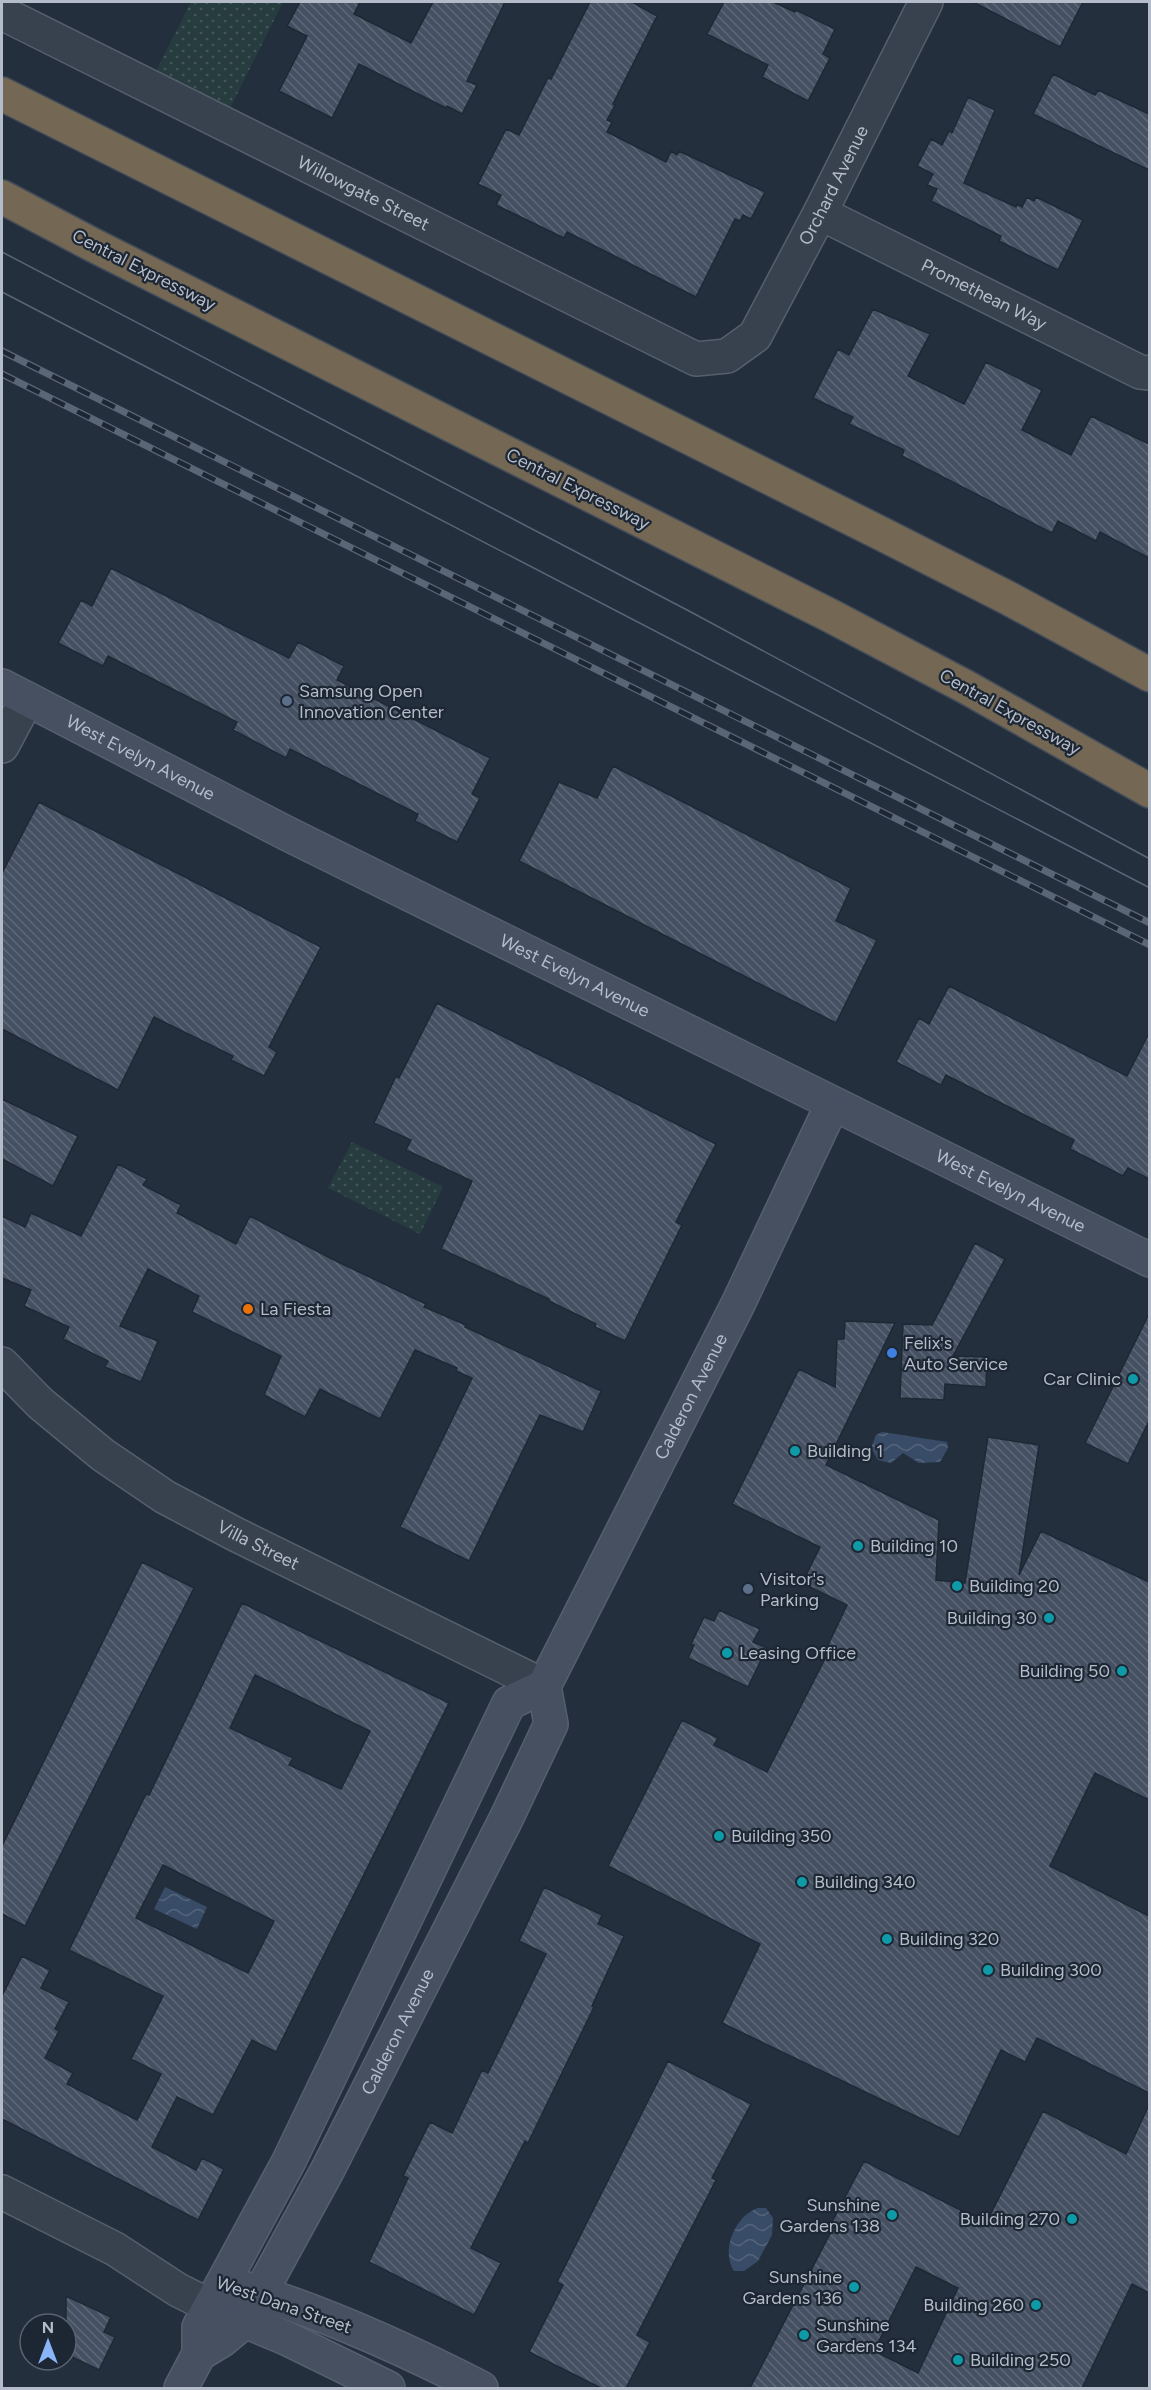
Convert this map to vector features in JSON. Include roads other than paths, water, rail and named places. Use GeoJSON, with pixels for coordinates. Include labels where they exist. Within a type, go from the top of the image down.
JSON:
{"type":"FeatureCollection","features":[{"type":"Feature","properties":{"kind":"highway"},"geometry":{"type":"LineString","coordinates":[[2,93],[886,536],[1008,598],[1149,675]]}},
{"type":"Feature","properties":{"kind":"highway","name":"Central Expressway"},"geometry":{"type":"LineString","coordinates":[[2,197],[104,251],[831,616],[966,687],[1149,791]]}},
{"type":"Feature","properties":{"kind":"street","name":"Orchard Avenue"},"geometry":{"type":"LineString","coordinates":[[727,356],[755,336],[820,213],[926,2]]}},
{"type":"Feature","properties":{"kind":"street","name":"Willowgate Street"},"geometry":{"type":"LineString","coordinates":[[2,13],[696,359],[727,356]]}},
{"type":"Feature","properties":{"kind":"street","name":"Promethean Way"},"geometry":{"type":"LineString","coordinates":[[820,213],[1140,372],[1149,374]]}},
{"type":"Feature","properties":{"kind":"street"},"geometry":{"type":"LineString","coordinates":[[2,746],[14,693]]}},
{"type":"Feature","properties":{"kind":"street","name":"West Evelyn Avenue"},"geometry":{"type":"LineString","coordinates":[[14,693],[288,834],[1149,1260]]}},
{"type":"Feature","properties":{"kind":"street","name":"Calderon Avenue"},"geometry":{"type":"LineString","coordinates":[[181,2388],[199,2354],[200,2327],[294,2150],[509,1703],[544,1686],[738,1304],[832,1105]]}},
{"type":"Feature","properties":{"kind":"street","name":"Villa Street"},"geometry":{"type":"LineString","coordinates":[[2,1364],[40,1403],[99,1452],[165,1497],[235,1534],[544,1686]]}},
{"type":"Feature","properties":{"kind":"street","name":"Calderon Avenue"},"geometry":{"type":"LineString","coordinates":[[199,2354],[222,2340],[252,2307],[327,2171],[506,1819],[551,1724],[544,1686]]}},
{"type":"Feature","properties":{"kind":"street","name":"West Dana Street"},"geometry":{"type":"LineString","coordinates":[[2,2192],[115,2249],[217,2294],[252,2307],[309,2309],[411,2353],[481,2388]]}},
{"type":"Feature","properties":{"kind":"street","name":"West Dana Street"},"geometry":{"type":"LineString","coordinates":[[252,2307],[288,2339],[388,2388]]}},
{"type":"Feature","properties":{"kind":"water"},"geometry":{"type":"Polygon","coordinates":[[[882,1432],[947,1442],[948,1448],[940,1462],[919,1463],[903,1453],[891,1463],[878,1460],[871,1448],[876,1435],[882,1432]]]}},
{"type":"Feature","properties":{"kind":"water"},"geometry":{"type":"Polygon","coordinates":[[[165,1887],[207,1907],[197,1929],[154,1909],[165,1887]]]}},
{"type":"Feature","properties":{"kind":"water"},"geometry":{"type":"Polygon","coordinates":[[[758,2208],[766,2208],[773,2218],[772,2235],[758,2261],[744,2271],[734,2271],[729,2253],[732,2234],[743,2218],[758,2208]]]}},
{"type":"Feature","properties":{"kind":"tram line"},"geometry":{"type":"LineString","coordinates":[[2,252],[689,611],[1150,859]]}},
{"type":"Feature","properties":{"kind":"tram line"},"geometry":{"type":"LineString","coordinates":[[2,292],[1150,888]]}},
{"type":"Feature","properties":{"kind":"railway"},"geometry":{"type":"LineString","coordinates":[[2,351],[1150,923]]}},
{"type":"Feature","properties":{"kind":"railway"},"geometry":{"type":"LineString","coordinates":[[2,374],[1150,945]]}},
{"type":"Feature","properties":{"kind":"place","name":"Samsung Open Innovation Center"},"geometry":{"type":"Point","coordinates":[287,701]}},
{"type":"Feature","properties":{"kind":"place","name":"La Fiesta"},"geometry":{"type":"Point","coordinates":[248,1309]}},
{"type":"Feature","properties":{"kind":"place","name":"Felix's Auto Service"},"geometry":{"type":"Point","coordinates":[892,1353]}},
{"type":"Feature","properties":{"kind":"place","name":"Car Clinic"},"geometry":{"type":"Point","coordinates":[1133,1379]}},
{"type":"Feature","properties":{"kind":"place","name":"Building 1"},"geometry":{"type":"Point","coordinates":[795,1451]}},
{"type":"Feature","properties":{"kind":"place","name":"Building 10"},"geometry":{"type":"Point","coordinates":[858,1546]}},
{"type":"Feature","properties":{"kind":"place","name":"Building 20"},"geometry":{"type":"Point","coordinates":[957,1586]}},
{"type":"Feature","properties":{"kind":"place","name":"Visitor's Parking"},"geometry":{"type":"Point","coordinates":[748,1589]}},
{"type":"Feature","properties":{"kind":"place","name":"Building 30"},"geometry":{"type":"Point","coordinates":[1049,1618]}},
{"type":"Feature","properties":{"kind":"place","name":"Leasing Office"},"geometry":{"type":"Point","coordinates":[727,1653]}},
{"type":"Feature","properties":{"kind":"place","name":"Building 50"},"geometry":{"type":"Point","coordinates":[1122,1671]}},
{"type":"Feature","properties":{"kind":"place","name":"Building 350"},"geometry":{"type":"Point","coordinates":[719,1836]}},
{"type":"Feature","properties":{"kind":"place","name":"Building 340"},"geometry":{"type":"Point","coordinates":[802,1882]}},
{"type":"Feature","properties":{"kind":"place","name":"Building 320"},"geometry":{"type":"Point","coordinates":[887,1939]}},
{"type":"Feature","properties":{"kind":"place","name":"Building 300"},"geometry":{"type":"Point","coordinates":[988,1970]}},
{"type":"Feature","properties":{"kind":"place","name":"Sunshine Gardens 138"},"geometry":{"type":"Point","coordinates":[892,2215]}},
{"type":"Feature","properties":{"kind":"place","name":"Building 270"},"geometry":{"type":"Point","coordinates":[1072,2219]}},
{"type":"Feature","properties":{"kind":"place","name":"Sunshine Gardens 136"},"geometry":{"type":"Point","coordinates":[854,2287]}},
{"type":"Feature","properties":{"kind":"place","name":"Building 260"},"geometry":{"type":"Point","coordinates":[1036,2305]}},
{"type":"Feature","properties":{"kind":"place","name":"Sunshine Gardens 134"},"geometry":{"type":"Point","coordinates":[804,2335]}},
{"type":"Feature","properties":{"kind":"place","name":"Building 250"},"geometry":{"type":"Point","coordinates":[958,2360]}}]}
